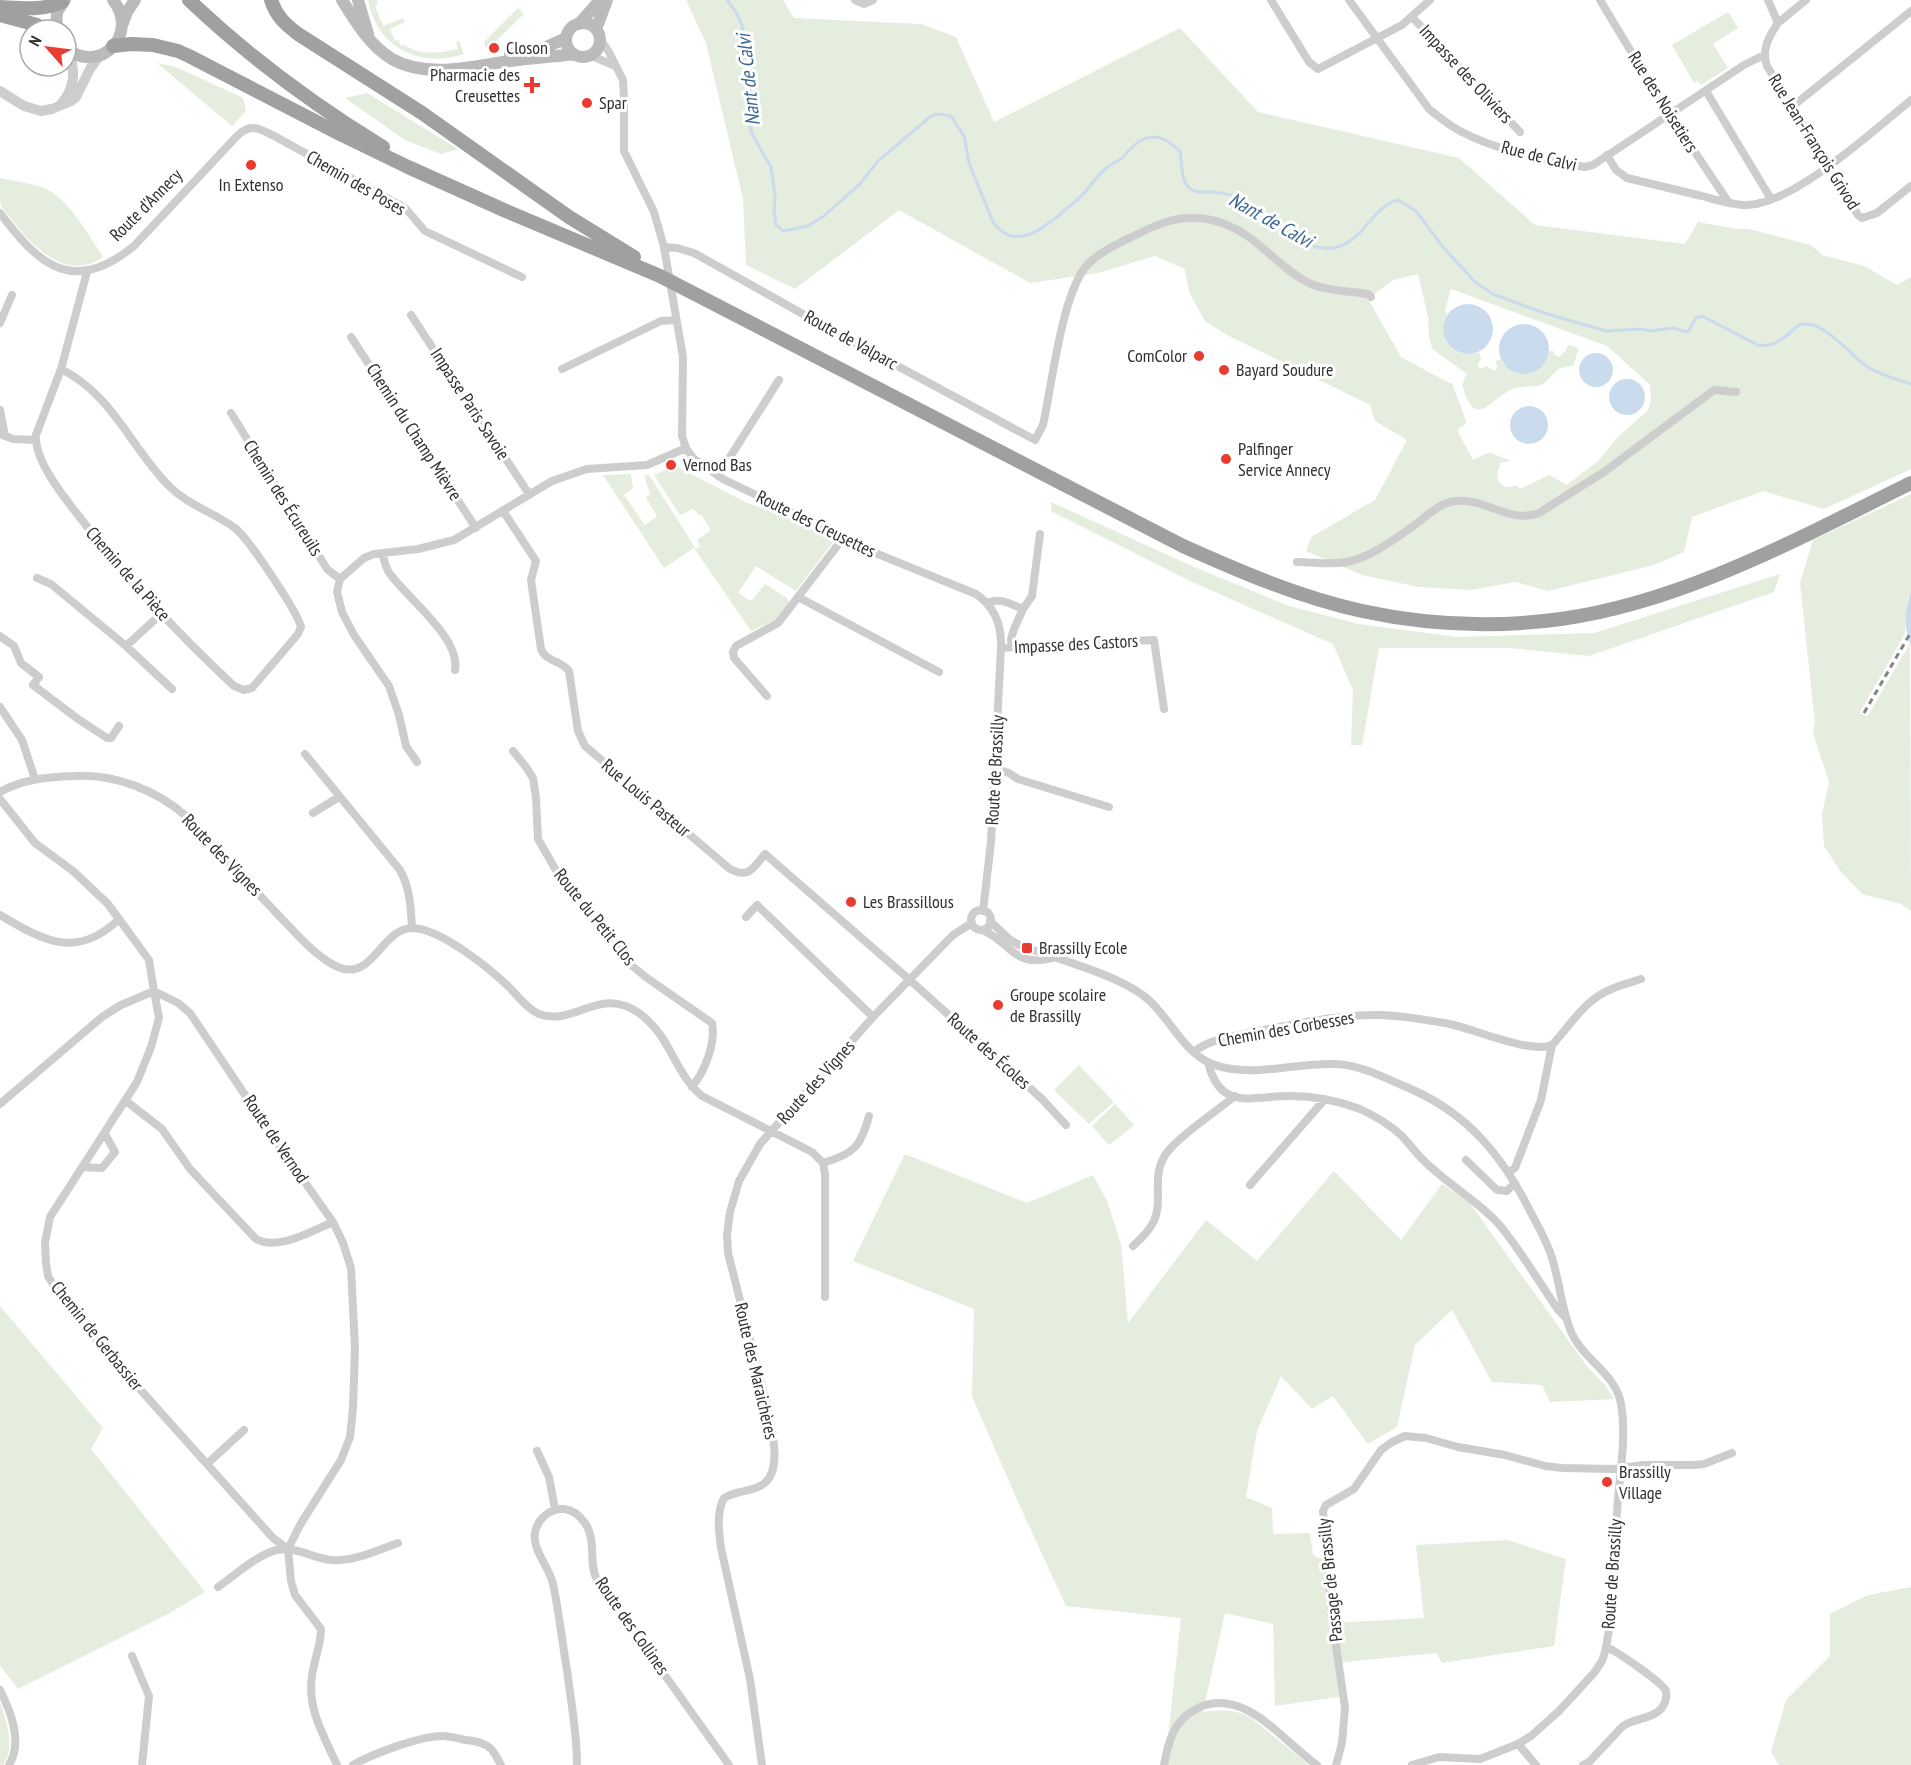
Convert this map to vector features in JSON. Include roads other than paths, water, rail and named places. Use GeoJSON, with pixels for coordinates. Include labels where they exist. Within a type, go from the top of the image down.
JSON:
{"type":"FeatureCollection","features":[{"type":"Feature","properties":{"kind":"highway"},"geometry":{"type":"LineString","coordinates":[[189,0],[241,46],[334,115],[409,162],[478,198]]}},
{"type":"Feature","properties":{"kind":"highway"},"geometry":{"type":"LineString","coordinates":[[271,0],[281,20],[298,34],[422,113],[569,217],[692,292]]}},
{"type":"Feature","properties":{"kind":"highway"},"geometry":{"type":"LineString","coordinates":[[0,7],[39,8],[64,1]]}},
{"type":"Feature","properties":{"kind":"highway"},"geometry":{"type":"LineString","coordinates":[[0,15],[18,20]]}},
{"type":"Feature","properties":{"kind":"highway"},"geometry":{"type":"LineString","coordinates":[[113,46],[140,44],[178,51],[340,135],[478,198],[612,254],[692,292],[1183,546],[1281,587],[1340,605],[1399,618],[1441,623],[1478,624],[1561,619],[1595,612],[1674,590],[1722,571],[1809,533],[1911,483]]}},
{"type":"Feature","properties":{"kind":"main road"},"geometry":{"type":"LineString","coordinates":[[113,0],[119,7],[123,22]]}},
{"type":"Feature","properties":{"kind":"main road"},"geometry":{"type":"LineString","coordinates":[[78,53],[87,57],[100,55],[113,46],[120,35],[127,12],[135,0]]}},
{"type":"Feature","properties":{"kind":"main road"},"geometry":{"type":"LineString","coordinates":[[342,0],[356,23],[392,59],[405,65],[459,70],[574,54],[582,57],[590,56],[595,51],[607,0]]}},
{"type":"Feature","properties":{"kind":"main road"},"geometry":{"type":"LineString","coordinates":[[358,0],[369,38]]}},
{"type":"Feature","properties":{"kind":"main road"},"geometry":{"type":"LineString","coordinates":[[574,54],[568,47],[566,38],[568,32],[579,24],[600,0]]}},
{"type":"Feature","properties":{"kind":"main road"},"geometry":{"type":"LineString","coordinates":[[57,18],[57,12],[64,1]]}},
{"type":"Feature","properties":{"kind":"main road"},"geometry":{"type":"LineString","coordinates":[[579,24],[585,23],[598,34]]}},
{"type":"Feature","properties":{"kind":"main road"},"geometry":{"type":"LineString","coordinates":[[447,69],[462,63],[542,49],[566,38]]}},
{"type":"Feature","properties":{"kind":"street"},"geometry":{"type":"LineString","coordinates":[[855,0],[864,4],[873,0]]}},
{"type":"Feature","properties":{"kind":"street"},"geometry":{"type":"LineString","coordinates":[[1271,0],[1309,62],[1318,69],[1412,17],[1430,0]]}},
{"type":"Feature","properties":{"kind":"street","name":"Rue de Calvi"},"geometry":{"type":"LineString","coordinates":[[1349,0],[1430,109],[1458,131],[1491,144],[1585,167],[1593,165],[1744,65],[1764,56]]}},
{"type":"Feature","properties":{"kind":"street","name":"Rue des Noisetiers"},"geometry":{"type":"LineString","coordinates":[[1600,0],[1669,115],[1729,203]]}},
{"type":"Feature","properties":{"kind":"street"},"geometry":{"type":"LineString","coordinates":[[1767,0],[1778,23],[1806,0]]}},
{"type":"Feature","properties":{"kind":"street"},"geometry":{"type":"LineString","coordinates":[[1793,106],[1911,11]]}},
{"type":"Feature","properties":{"kind":"street","name":"Impasse des Oliviers"},"geometry":{"type":"LineString","coordinates":[[1412,17],[1520,132]]}},
{"type":"Feature","properties":{"kind":"street","name":"Rue Jean-François Grivod"},"geometry":{"type":"LineString","coordinates":[[1778,23],[1766,44],[1764,56],[1767,66],[1858,215],[1862,218],[1877,213],[1911,186]]}},
{"type":"Feature","properties":{"kind":"street"},"geometry":{"type":"LineString","coordinates":[[417,762],[406,746],[392,693],[354,635],[342,612],[337,592],[340,579],[364,558],[382,553],[444,544],[476,528],[552,481],[592,469],[647,465],[686,448],[681,427],[683,357],[664,247],[651,204],[624,151],[624,88],[621,76],[598,34]]}},
{"type":"Feature","properties":{"kind":"street"},"geometry":{"type":"LineString","coordinates":[[0,91],[32,109],[45,110],[59,106],[76,97],[100,55]]}},
{"type":"Feature","properties":{"kind":"street"},"geometry":{"type":"LineString","coordinates":[[590,56],[615,66]]}},
{"type":"Feature","properties":{"kind":"street"},"geometry":{"type":"LineString","coordinates":[[59,106],[67,96],[74,78]]}},
{"type":"Feature","properties":{"kind":"street"},"geometry":{"type":"LineString","coordinates":[[1706,90],[1771,199]]}},
{"type":"Feature","properties":{"kind":"street"},"geometry":{"type":"LineString","coordinates":[[1607,155],[1616,170],[1626,178],[1729,203],[1748,205],[1771,199],[1800,185],[1828,166],[1911,100]]}},
{"type":"Feature","properties":{"kind":"street","name":"Route d'Annecy"},"geometry":{"type":"LineString","coordinates":[[87,272],[112,261],[134,246],[237,136],[251,128]]}},
{"type":"Feature","properties":{"kind":"street","name":"Chemin des Poses"},"geometry":{"type":"LineString","coordinates":[[251,128],[276,137],[398,204],[406,209],[425,231],[522,277]]}},
{"type":"Feature","properties":{"kind":"street"},"geometry":{"type":"LineString","coordinates":[[0,213],[27,246],[41,258],[68,271],[87,272],[61,369],[35,440],[19,440],[2,435],[0,410]]}},
{"type":"Feature","properties":{"kind":"street","name":"Route de Valparc"},"geometry":{"type":"LineString","coordinates":[[664,247],[694,253],[1035,440],[1043,425],[1065,312],[1081,273],[1089,263],[1110,249],[1164,222],[1176,218],[1221,222],[1248,236],[1279,263],[1308,282],[1336,290],[1368,294],[1371,297]]}},
{"type":"Feature","properties":{"kind":"street"},"geometry":{"type":"LineString","coordinates":[[0,323],[12,295]]}},
{"type":"Feature","properties":{"kind":"street","name":"Impasse Paris Savoie"},"geometry":{"type":"LineString","coordinates":[[411,315],[529,494]]}},
{"type":"Feature","properties":{"kind":"street"},"geometry":{"type":"LineString","coordinates":[[562,369],[675,316]]}},
{"type":"Feature","properties":{"kind":"street","name":"Chemin du Champ Mièvre"},"geometry":{"type":"LineString","coordinates":[[351,337],[476,528]]}},
{"type":"Feature","properties":{"kind":"street","name":"Chemin de la Pièce"},"geometry":{"type":"LineString","coordinates":[[35,440],[48,472],[58,489],[110,556],[161,614],[234,686],[244,690],[256,685],[298,634],[301,627],[299,619],[267,569],[239,532],[231,525],[178,495],[159,474],[113,411],[73,376],[61,369]]}},
{"type":"Feature","properties":{"kind":"street"},"geometry":{"type":"LineString","coordinates":[[718,476],[779,380]]}},
{"type":"Feature","properties":{"kind":"street"},"geometry":{"type":"LineString","coordinates":[[1297,562],[1347,562],[1367,555],[1387,545],[1428,514],[1449,502],[1474,502],[1519,517],[1529,517],[1604,472],[1713,390],[1736,392]]}},
{"type":"Feature","properties":{"kind":"street","name":"Chemin des Écureuils"},"geometry":{"type":"LineString","coordinates":[[231,413],[327,569],[340,579]]}},
{"type":"Feature","properties":{"kind":"street","name":"Route des Creusettes"},"geometry":{"type":"LineString","coordinates":[[686,448],[693,458],[718,476],[880,555],[976,594],[987,603]]}},
{"type":"Feature","properties":{"kind":"street","name":"Rue Louis Pasteur"},"geometry":{"type":"LineString","coordinates":[[503,511],[536,561],[531,580],[541,649],[546,657],[565,666],[569,671],[577,726],[585,746],[730,869],[744,873],[751,870],[765,854],[909,979]]}},
{"type":"Feature","properties":{"kind":"street"},"geometry":{"type":"LineString","coordinates":[[1012,647],[1011,639],[1014,628],[1032,596],[1040,534]]}},
{"type":"Feature","properties":{"kind":"street"},"geometry":{"type":"LineString","coordinates":[[767,696],[734,658],[734,649],[738,643],[778,623],[844,537]]}},
{"type":"Feature","properties":{"kind":"street"},"geometry":{"type":"LineString","coordinates":[[382,553],[388,571],[448,640],[455,661],[455,670]]}},
{"type":"Feature","properties":{"kind":"street"},"geometry":{"type":"LineString","coordinates":[[37,578],[51,584],[126,646],[172,689]]}},
{"type":"Feature","properties":{"kind":"street"},"geometry":{"type":"LineString","coordinates":[[798,597],[939,672]]}},
{"type":"Feature","properties":{"kind":"street"},"geometry":{"type":"LineString","coordinates":[[987,603],[1001,600],[1023,609]]}},
{"type":"Feature","properties":{"kind":"street","name":"Route de Brassilly"},"geometry":{"type":"LineString","coordinates":[[987,603],[1000,629],[1001,648],[991,842],[983,911],[989,915],[990,921],[1014,942],[1052,958],[1114,979],[1137,991],[1160,1011],[1194,1052],[1208,1062],[1242,1070],[1330,1064],[1359,1068],[1445,1106],[1477,1134],[1509,1172],[1551,1254],[1567,1319],[1576,1341],[1608,1377],[1620,1397],[1621,1468],[1616,1514],[1615,1573],[1606,1647],[1599,1666],[1559,1712],[1518,1744],[1480,1759],[1439,1757],[1412,1765]]}},
{"type":"Feature","properties":{"kind":"street"},"geometry":{"type":"LineString","coordinates":[[126,646],[161,614]]}},
{"type":"Feature","properties":{"kind":"street"},"geometry":{"type":"LineString","coordinates":[[0,636],[14,646],[21,663],[39,677],[33,685],[107,738],[111,738],[119,726]]}},
{"type":"Feature","properties":{"kind":"street","name":"Impasse des Castors"},"geometry":{"type":"LineString","coordinates":[[1001,648],[1154,640],[1164,709]]}},
{"type":"Feature","properties":{"kind":"street"},"geometry":{"type":"LineString","coordinates":[[0,707],[22,740],[35,779]]}},
{"type":"Feature","properties":{"kind":"street","name":"Route du Petit Clos"},"geometry":{"type":"LineString","coordinates":[[513,751],[533,778],[538,839],[557,872],[631,965],[712,1023],[712,1039],[705,1063],[692,1087]]}},
{"type":"Feature","properties":{"kind":"street"},"geometry":{"type":"LineString","coordinates":[[305,754],[400,870],[410,899],[412,928]]}},
{"type":"Feature","properties":{"kind":"street"},"geometry":{"type":"LineString","coordinates":[[995,768],[1018,779],[1109,807]]}},
{"type":"Feature","properties":{"kind":"street","name":"Route des Vignes"},"geometry":{"type":"LineString","coordinates":[[0,792],[35,779],[72,776],[118,781],[155,794],[185,816],[295,932],[321,956],[339,968],[350,970],[364,966],[395,934],[412,928],[431,933],[477,958],[538,1014],[557,1016],[615,1002],[631,1008],[657,1028],[692,1087],[708,1100],[771,1132],[909,979],[953,935],[972,923]]}},
{"type":"Feature","properties":{"kind":"street"},"geometry":{"type":"LineString","coordinates":[[313,813],[339,796]]}},
{"type":"Feature","properties":{"kind":"street"},"geometry":{"type":"LineString","coordinates":[[0,799],[35,843],[93,889],[119,919],[149,960],[154,991],[121,1005],[102,1017],[0,1104]]}},
{"type":"Feature","properties":{"kind":"street"},"geometry":{"type":"LineString","coordinates":[[746,917],[757,905],[873,1017]]}},
{"type":"Feature","properties":{"kind":"street"},"geometry":{"type":"LineString","coordinates":[[972,923],[971,917],[974,913],[983,911]]}},
{"type":"Feature","properties":{"kind":"street"},"geometry":{"type":"LineString","coordinates":[[0,915],[47,939],[69,944],[96,935],[119,919]]}},
{"type":"Feature","properties":{"kind":"street"},"geometry":{"type":"LineString","coordinates":[[982,930],[989,926],[990,921]]}},
{"type":"Feature","properties":{"kind":"street","name":"Route de Brassilly"},"geometry":{"type":"LineString","coordinates":[[972,923],[975,928],[997,938],[1011,952],[1026,960],[1052,958]]}},
{"type":"Feature","properties":{"kind":"street","name":"Route des Écoles"},"geometry":{"type":"LineString","coordinates":[[909,979],[1042,1099],[1066,1125]]}},
{"type":"Feature","properties":{"kind":"street"},"geometry":{"type":"LineString","coordinates":[[1509,1172],[1515,1168],[1541,1100],[1552,1045],[1582,1010],[1597,998],[1607,991],[1641,979]]}},
{"type":"Feature","properties":{"kind":"street","name":"Chemin de Gerbassier"},"geometry":{"type":"LineString","coordinates":[[154,991],[159,1022],[144,1065],[126,1101],[60,1200],[48,1224],[45,1251],[48,1276],[60,1296],[104,1349],[273,1538],[288,1549]]}},
{"type":"Feature","properties":{"kind":"street","name":"Route de Vernod"},"geometry":{"type":"LineString","coordinates":[[154,991],[190,1012],[333,1222],[348,1256],[352,1280],[355,1348],[350,1437],[341,1460],[300,1525],[288,1549]]}},
{"type":"Feature","properties":{"kind":"street","name":"Chemin des Corbesses"},"geometry":{"type":"LineString","coordinates":[[1194,1052],[1209,1042],[1291,1025],[1374,1015],[1450,1024],[1532,1047],[1552,1045]]}},
{"type":"Feature","properties":{"kind":"street"},"geometry":{"type":"LineString","coordinates":[[1208,1062],[1213,1079],[1235,1096],[1250,1099],[1286,1096],[1325,1099],[1354,1107],[1388,1125],[1431,1168],[1501,1227],[1559,1311],[1567,1319]]}},
{"type":"Feature","properties":{"kind":"street"},"geometry":{"type":"LineString","coordinates":[[1132,1246],[1148,1231],[1156,1216],[1157,1178],[1164,1156],[1173,1145],[1235,1096]]}},
{"type":"Feature","properties":{"kind":"street"},"geometry":{"type":"LineString","coordinates":[[1250,1185],[1325,1099]]}},
{"type":"Feature","properties":{"kind":"street"},"geometry":{"type":"LineString","coordinates":[[126,1101],[162,1129],[190,1169],[256,1239],[264,1243],[279,1244],[333,1222]]}},
{"type":"Feature","properties":{"kind":"street"},"geometry":{"type":"LineString","coordinates":[[823,1163],[844,1156],[855,1149],[863,1138],[869,1116]]}},
{"type":"Feature","properties":{"kind":"street"},"geometry":{"type":"LineString","coordinates":[[771,1132],[812,1152],[823,1163],[825,1174],[825,1297]]}},
{"type":"Feature","properties":{"kind":"street","name":"Route des Maraichères"},"geometry":{"type":"LineString","coordinates":[[762,1765],[752,1689],[721,1548],[719,1523],[720,1507],[724,1498],[763,1485],[770,1478],[775,1466],[771,1426],[727,1244],[730,1212],[740,1181],[760,1144],[771,1132]]}},
{"type":"Feature","properties":{"kind":"street"},"geometry":{"type":"LineString","coordinates":[[82,1167],[102,1168],[115,1152],[105,1134]]}},
{"type":"Feature","properties":{"kind":"street"},"geometry":{"type":"LineString","coordinates":[[1466,1160],[1497,1190],[1507,1191],[1515,1183]]}},
{"type":"Feature","properties":{"kind":"street"},"geometry":{"type":"LineString","coordinates":[[207,1464],[244,1430]]}},
{"type":"Feature","properties":{"kind":"street","name":"Passage de Brassilly"},"geometry":{"type":"LineString","coordinates":[[1336,1765],[1342,1743],[1345,1708],[1327,1562],[1323,1514],[1326,1505],[1354,1489],[1381,1450],[1405,1436],[1426,1438],[1545,1466],[1621,1468]]}},
{"type":"Feature","properties":{"kind":"street"},"geometry":{"type":"LineString","coordinates":[[537,1451],[549,1477],[555,1509],[542,1519],[536,1529],[535,1539],[553,1583],[575,1725],[577,1765]]}},
{"type":"Feature","properties":{"kind":"street"},"geometry":{"type":"LineString","coordinates":[[1621,1468],[1644,1465],[1704,1464],[1732,1453]]}},
{"type":"Feature","properties":{"kind":"street","name":"Route des Collines"},"geometry":{"type":"LineString","coordinates":[[555,1509],[570,1510],[579,1515],[586,1524],[591,1536],[592,1565],[597,1580],[729,1765]]}},
{"type":"Feature","properties":{"kind":"street"},"geometry":{"type":"LineString","coordinates":[[218,1587],[275,1550],[288,1549],[330,1560],[343,1560],[398,1543]]}},
{"type":"Feature","properties":{"kind":"street"},"geometry":{"type":"LineString","coordinates":[[288,1549],[291,1581],[295,1595],[321,1629],[311,1677],[310,1698],[315,1717],[337,1765]]}},
{"type":"Feature","properties":{"kind":"street"},"geometry":{"type":"LineString","coordinates":[[1583,1765],[1589,1762],[1623,1726],[1630,1721],[1653,1715],[1661,1709],[1666,1700],[1663,1686],[1606,1647]]}},
{"type":"Feature","properties":{"kind":"street"},"geometry":{"type":"LineString","coordinates":[[132,1656],[149,1696],[142,1765]]}},
{"type":"Feature","properties":{"kind":"street"},"geometry":{"type":"LineString","coordinates":[[0,1690],[15,1734],[14,1752],[9,1765]]}},
{"type":"Feature","properties":{"kind":"street"},"geometry":{"type":"LineString","coordinates":[[1164,1765],[1170,1740],[1182,1719],[1203,1705],[1220,1703],[1236,1705],[1250,1711],[1317,1765]]}},
{"type":"Feature","properties":{"kind":"street"},"geometry":{"type":"LineString","coordinates":[[353,1765],[385,1751],[442,1736],[486,1745],[501,1765]]}},
{"type":"Feature","properties":{"kind":"street"},"geometry":{"type":"LineString","coordinates":[[1518,1744],[1536,1765]]}},
{"type":"Feature","properties":{"kind":"water"},"geometry":{"type":"Polygon","coordinates":[[[1463,304],[1473,304],[1486,311],[1493,324],[1493,334],[1486,347],[1473,354],[1463,354],[1454,350],[1447,343],[1443,334],[1443,324],[1447,315],[1454,308],[1463,304]]]}},
{"type":"Feature","properties":{"kind":"water"},"geometry":{"type":"Polygon","coordinates":[[[1519,324],[1529,324],[1542,331],[1549,344],[1549,354],[1542,367],[1529,374],[1519,374],[1510,370],[1503,363],[1499,354],[1499,344],[1503,335],[1510,328],[1519,324]]]}},
{"type":"Feature","properties":{"kind":"water"},"geometry":{"type":"Polygon","coordinates":[[[1596,353],[1608,358],[1613,370],[1608,382],[1596,387],[1584,382],[1579,370],[1584,358],[1596,353]]]}},
{"type":"Feature","properties":{"kind":"water"},"geometry":{"type":"Polygon","coordinates":[[[1627,379],[1639,385],[1645,397],[1639,409],[1627,415],[1615,409],[1609,397],[1615,385],[1627,379]]]}},
{"type":"Feature","properties":{"kind":"water"},"geometry":{"type":"Polygon","coordinates":[[[1529,406],[1543,411],[1548,425],[1543,439],[1529,444],[1515,439],[1510,425],[1515,411],[1529,406]]]}},
{"type":"Feature","properties":{"kind":"water"},"geometry":{"type":"Polygon","coordinates":[[[1911,592],[1911,645],[1908,639],[1906,619],[1911,592]]]}},
{"type":"Feature","properties":{"kind":"waterway","name":"Nant de Calvi"},"geometry":{"type":"LineString","coordinates":[[727,0],[742,25],[744,39],[741,53],[748,72],[752,105],[750,127],[771,167],[776,225],[783,231],[808,226],[824,216],[860,184],[877,162],[931,116],[938,114],[951,116],[964,136],[969,163],[993,222],[1001,231],[1019,236],[1047,225],[1080,197],[1105,169],[1122,158],[1135,144],[1143,139],[1156,137],[1167,141],[1180,151],[1184,180],[1188,187],[1197,192],[1222,193],[1241,199],[1301,241],[1313,246],[1325,249],[1347,243],[1381,209],[1398,200],[1416,211],[1443,247],[1475,282],[1493,294],[1544,313],[1606,331],[1642,329],[1650,331],[1673,328],[1688,332],[1696,318],[1702,316],[1758,345],[1776,343],[1799,325],[1808,324],[1835,338],[1871,369],[1911,384]]}},
{"type":"Feature","properties":{"kind":"railway"},"geometry":{"type":"LineString","coordinates":[[1864,713],[1911,632]]}},
{"type":"Feature","properties":{"kind":"place","name":"Closon"},"geometry":{"type":"Point","coordinates":[494,48]}},
{"type":"Feature","properties":{"kind":"place","name":"Pharmacie des Creusettes"},"geometry":{"type":"Point","coordinates":[532,85]}},
{"type":"Feature","properties":{"kind":"place","name":"Spar"},"geometry":{"type":"Point","coordinates":[587,103]}},
{"type":"Feature","properties":{"kind":"place","name":"In Extenso"},"geometry":{"type":"Point","coordinates":[251,165]}},
{"type":"Feature","properties":{"kind":"place","name":"ComColor"},"geometry":{"type":"Point","coordinates":[1199,356]}},
{"type":"Feature","properties":{"kind":"place","name":"Bayard Soudure"},"geometry":{"type":"Point","coordinates":[1224,370]}},
{"type":"Feature","properties":{"kind":"place","name":"Palfinger Service Annecy"},"geometry":{"type":"Point","coordinates":[1226,459]}},
{"type":"Feature","properties":{"kind":"place","name":"Vernod Bas"},"geometry":{"type":"Point","coordinates":[671,465]}},
{"type":"Feature","properties":{"kind":"place","name":"Les Brassillous"},"geometry":{"type":"Point","coordinates":[851,902]}},
{"type":"Feature","properties":{"kind":"place","name":"Brassilly Ecole"},"geometry":{"type":"Point","coordinates":[1027,948]}},
{"type":"Feature","properties":{"kind":"place","name":"Groupe scolaire de Brassilly"},"geometry":{"type":"Point","coordinates":[998,1005]}},
{"type":"Feature","properties":{"kind":"place","name":"Brassilly Village"},"geometry":{"type":"Point","coordinates":[1607,1482]}}]}
